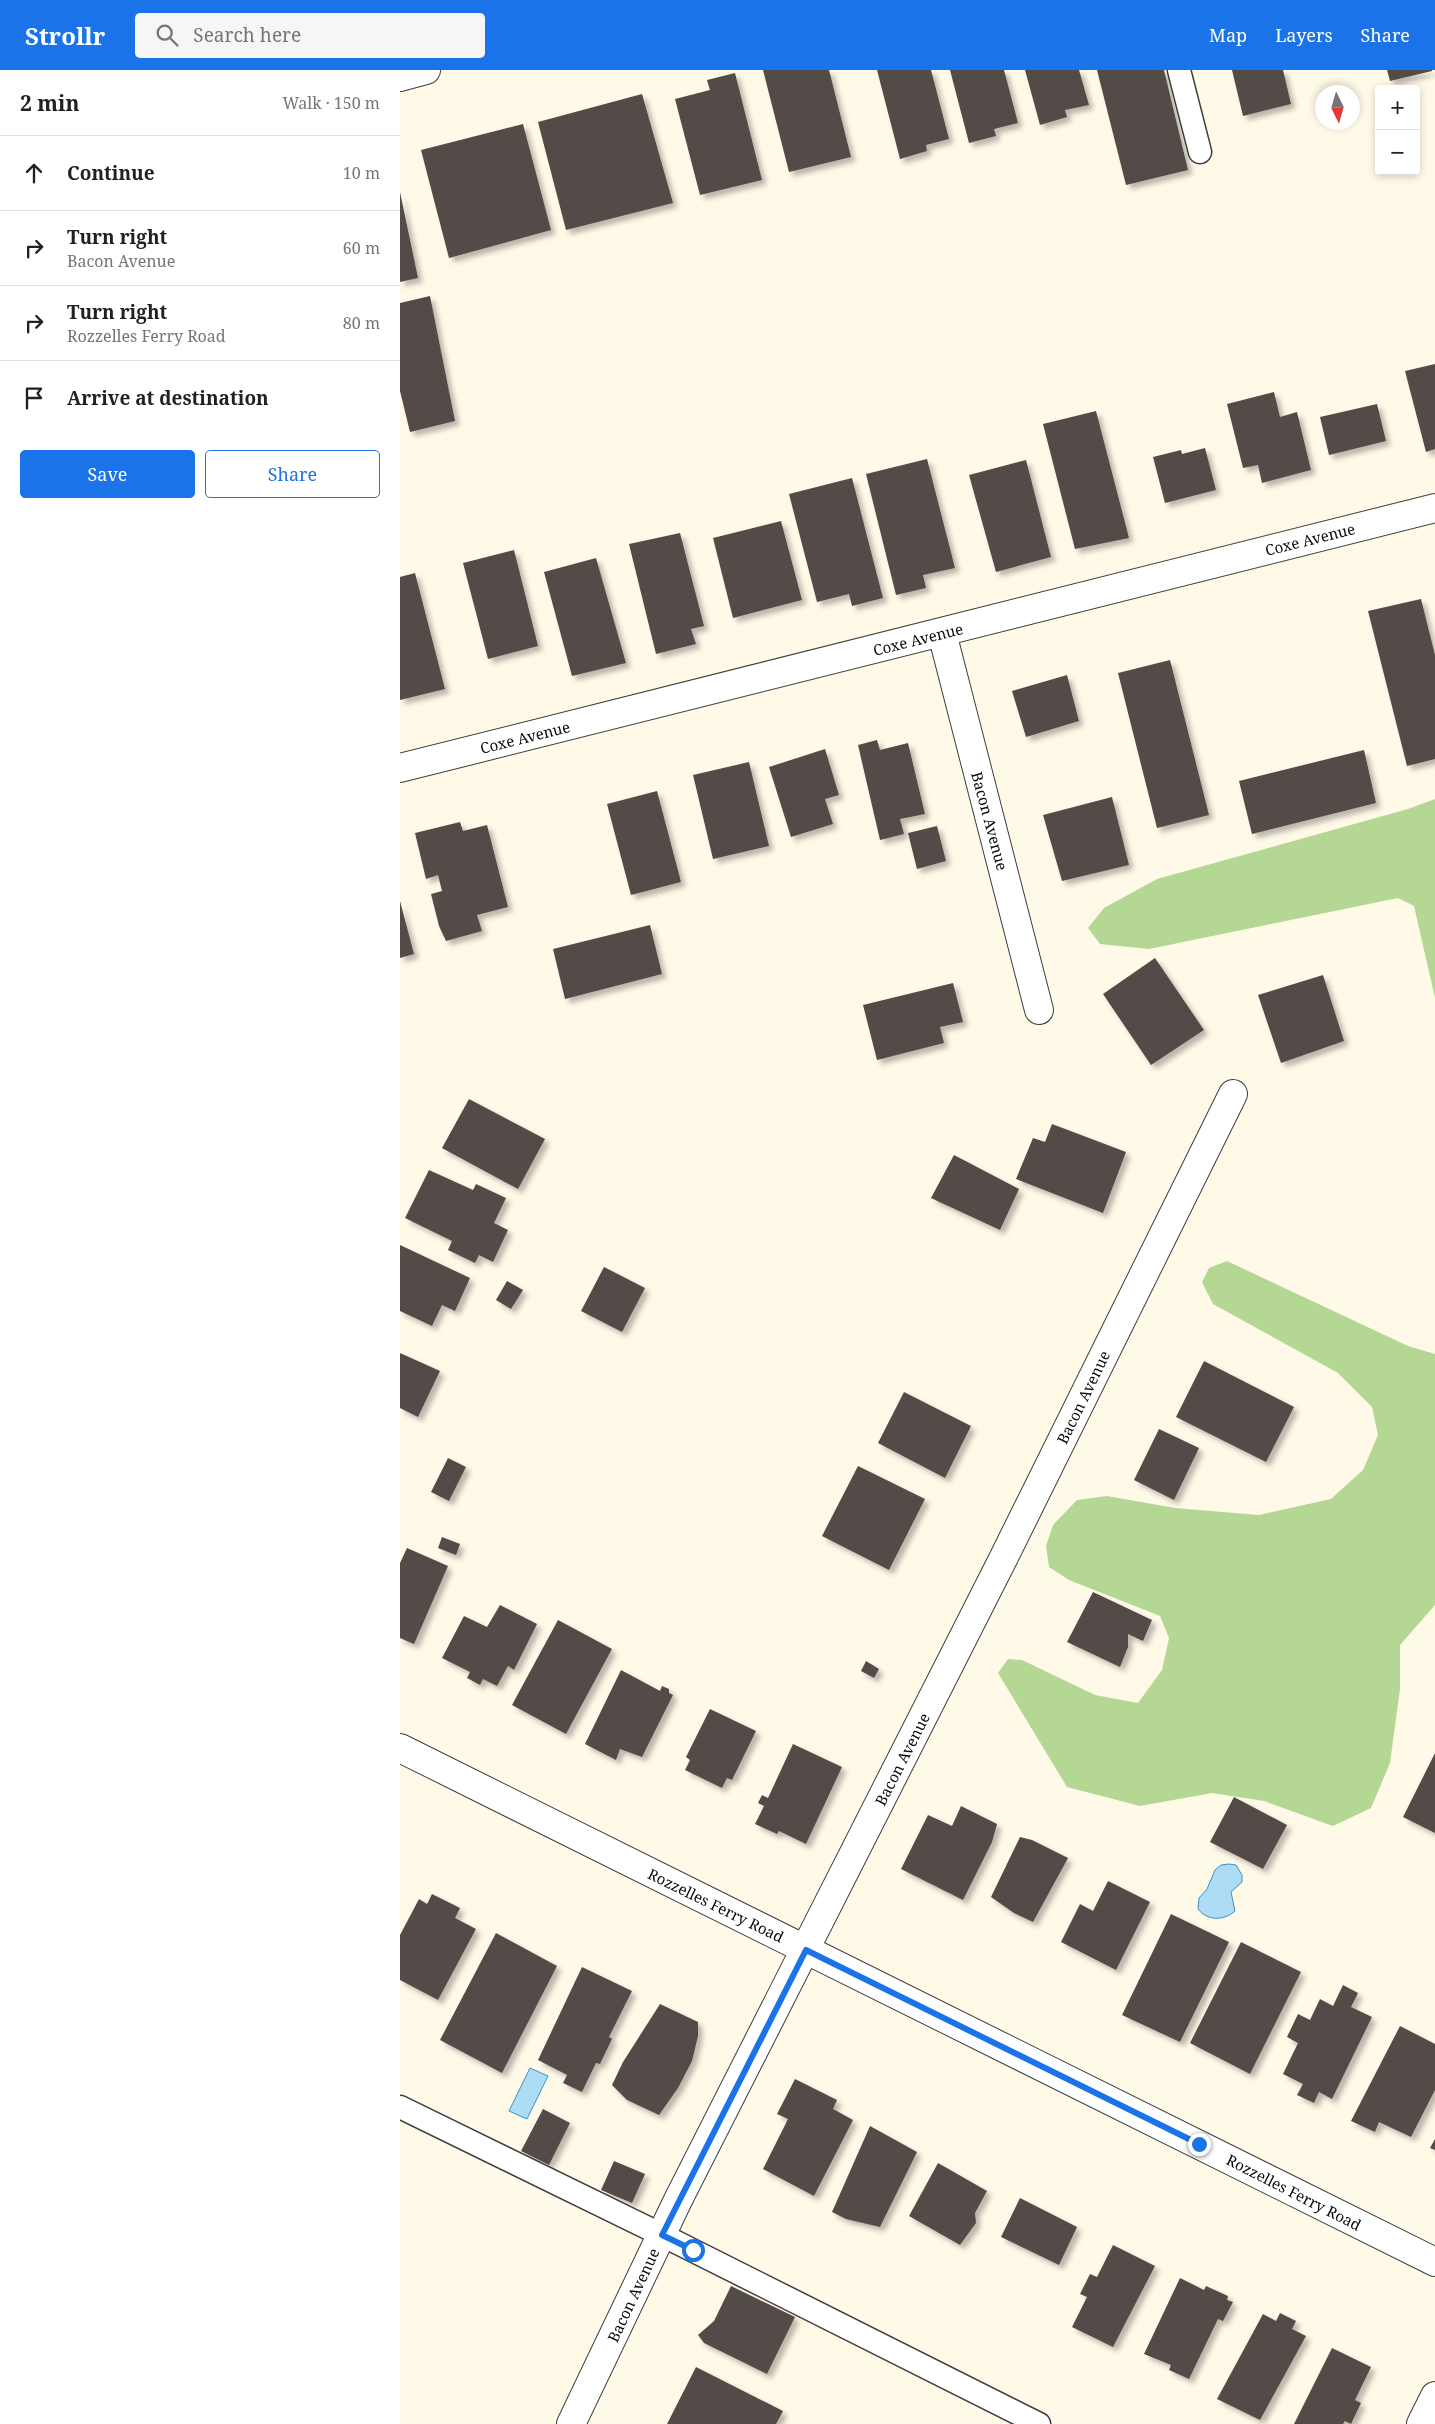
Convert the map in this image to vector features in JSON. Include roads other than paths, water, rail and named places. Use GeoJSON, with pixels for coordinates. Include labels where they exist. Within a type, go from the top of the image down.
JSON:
{"type":"FeatureCollection","features":[{"type":"Feature","properties":{"kind":"street"},"geometry":{"type":"LineString","coordinates":[[400,77],[426,70]]}},
{"type":"Feature","properties":{"kind":"street","name":"Coxe Avenue"},"geometry":{"type":"LineString","coordinates":[[400,768],[1435,508]]}},
{"type":"Feature","properties":{"kind":"street","name":"Bacon Avenue"},"geometry":{"type":"LineString","coordinates":[[942,633],[1039,1010]]}},
{"type":"Feature","properties":{"kind":"street","name":"Bacon Avenue"},"geometry":{"type":"LineString","coordinates":[[571,2424],[662,2235],[1007,1552],[1233,1094]]}},
{"type":"Feature","properties":{"kind":"street","name":"Rozzelles Ferry Road"},"geometry":{"type":"LineString","coordinates":[[400,1748],[1435,2262]]}},
{"type":"Feature","properties":{"kind":"street"},"geometry":{"type":"LineString","coordinates":[[1421,2424],[1435,2396]]}},
{"type":"Feature","properties":{"kind":"lane"},"geometry":{"type":"LineString","coordinates":[[1179,70],[1200,152]]}},
{"type":"Feature","properties":{"kind":"lane"},"geometry":{"type":"LineString","coordinates":[[400,2107],[662,2235],[1039,2424]]}},
{"type":"Feature","properties":{"kind":"water"},"geometry":{"type":"Polygon","coordinates":[[[1221,1865],[1236,1865],[1242,1875],[1242,1882],[1231,1892],[1235,1911],[1226,1917],[1211,1918],[1198,1909],[1199,1898],[1207,1889],[1215,1870],[1221,1865]]]}},
{"type":"Feature","properties":{"kind":"water"},"geometry":{"type":"Polygon","coordinates":[[[530,2068],[548,2076],[527,2119],[509,2111],[530,2068]]]}}]}
